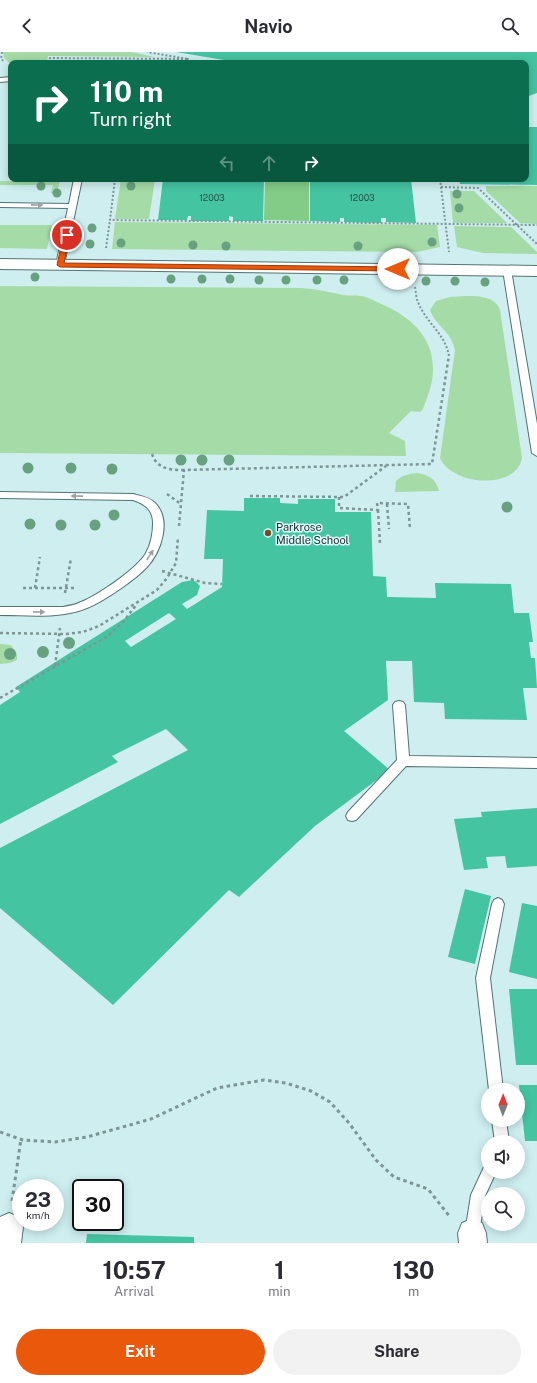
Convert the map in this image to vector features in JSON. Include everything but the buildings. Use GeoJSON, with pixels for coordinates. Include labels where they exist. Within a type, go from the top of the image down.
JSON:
{"type":"FeatureCollection","features":[{"type":"Feature","properties":{"kind":"street"},"geometry":{"type":"LineString","coordinates":[[0,264],[537,271]]}},
{"type":"Feature","properties":{"kind":"lane"},"geometry":{"type":"LineString","coordinates":[[60,265],[77,182]]}},
{"type":"Feature","properties":{"kind":"lane"},"geometry":{"type":"LineString","coordinates":[[0,205],[73,206]]}},
{"type":"Feature","properties":{"kind":"lane"},"geometry":{"type":"LineString","coordinates":[[507,270],[537,453]]}},
{"type":"Feature","properties":{"kind":"lane"},"geometry":{"type":"LineString","coordinates":[[0,495],[133,497],[144,500],[152,506],[157,513],[158,521],[156,539],[152,552],[142,565],[93,602],[73,610],[53,612],[0,611]]}},
{"type":"Feature","properties":{"kind":"lane"},"geometry":{"type":"LineString","coordinates":[[352,816],[403,761],[399,705]]}},
{"type":"Feature","properties":{"kind":"lane"},"geometry":{"type":"LineString","coordinates":[[403,761],[537,763]]}},
{"type":"Feature","properties":{"kind":"lane"},"geometry":{"type":"LineString","coordinates":[[495,1083],[483,978],[498,904]]}},
{"type":"Feature","properties":{"kind":"lane"},"geometry":{"type":"LineString","coordinates":[[472,1238],[478,1195],[486,1179]]}},
{"type":"Feature","properties":{"kind":"path"},"geometry":{"type":"LineString","coordinates":[[2,52],[1,59],[7,64]]}},
{"type":"Feature","properties":{"kind":"path"},"geometry":{"type":"LineString","coordinates":[[147,52],[188,59]]}},
{"type":"Feature","properties":{"kind":"path"},"geometry":{"type":"LineString","coordinates":[[50,60],[50,58],[188,59]]}},
{"type":"Feature","properties":{"kind":"path"},"geometry":{"type":"LineString","coordinates":[[106,250],[115,182]]}},
{"type":"Feature","properties":{"kind":"path"},"geometry":{"type":"LineString","coordinates":[[440,182],[449,247]]}},
{"type":"Feature","properties":{"kind":"path"},"geometry":{"type":"LineString","coordinates":[[441,186],[478,188],[537,244]]}},
{"type":"Feature","properties":{"kind":"path"},"geometry":{"type":"LineString","coordinates":[[110,220],[537,225]]}},
{"type":"Feature","properties":{"kind":"path"},"geometry":{"type":"LineString","coordinates":[[152,454],[155,463],[163,468],[184,470],[432,464],[449,349],[445,340],[425,315],[417,301],[415,285]]}},
{"type":"Feature","properties":{"kind":"path"},"geometry":{"type":"LineString","coordinates":[[250,496],[344,497],[386,466]]}},
{"type":"Feature","properties":{"kind":"path"},"geometry":{"type":"LineString","coordinates":[[0,633],[66,634],[83,632],[99,626],[157,590],[176,563],[184,470]]}},
{"type":"Feature","properties":{"kind":"path"},"geometry":{"type":"LineString","coordinates":[[339,497],[339,508],[378,510]]}},
{"type":"Feature","properties":{"kind":"path"},"geometry":{"type":"LineString","coordinates":[[380,544],[377,503],[408,504],[410,529]]}},
{"type":"Feature","properties":{"kind":"path"},"geometry":{"type":"LineString","coordinates":[[387,504],[389,529]]}},
{"type":"Feature","properties":{"kind":"path"},"geometry":{"type":"LineString","coordinates":[[35,588],[40,557]]}},
{"type":"Feature","properties":{"kind":"path"},"geometry":{"type":"LineString","coordinates":[[66,588],[71,558]]}},
{"type":"Feature","properties":{"kind":"path"},"geometry":{"type":"LineString","coordinates":[[142,565],[205,583],[222,584]]}},
{"type":"Feature","properties":{"kind":"path"},"geometry":{"type":"LineString","coordinates":[[23,588],[80,588]]}},
{"type":"Feature","properties":{"kind":"path"},"geometry":{"type":"LineString","coordinates":[[0,698],[108,636],[123,622],[137,603]]}},
{"type":"Feature","properties":{"kind":"path"},"geometry":{"type":"LineString","coordinates":[[0,1132],[21,1139],[55,1142],[87,1137],[150,1119],[217,1088],[264,1080],[286,1083],[312,1091],[330,1102],[349,1123],[376,1160],[394,1177],[428,1189],[439,1201],[453,1221],[472,1238]]}},
{"type":"Feature","properties":{"kind":"path"},"geometry":{"type":"LineString","coordinates":[[8,1235],[21,1139]]}},
{"type":"Feature","properties":{"kind":"green space"},"geometry":{"type":"Polygon","coordinates":[[[3,52],[132,52],[154,57],[48,56],[47,60],[8,60],[8,61],[4,58],[3,52]]]}},
{"type":"Feature","properties":{"kind":"green space"},"geometry":{"type":"Polygon","coordinates":[[[0,181],[59,182],[57,194],[55,195],[51,193],[53,185],[0,185],[0,181]]]}},
{"type":"Feature","properties":{"kind":"green space"},"geometry":{"type":"Polygon","coordinates":[[[121,182],[155,182],[149,219],[115,219],[121,182]]]}},
{"type":"Feature","properties":{"kind":"green space"},"geometry":{"type":"Polygon","coordinates":[[[265,182],[309,182],[309,221],[264,220],[265,182]]]}},
{"type":"Feature","properties":{"kind":"green space"},"geometry":{"type":"Polygon","coordinates":[[[486,186],[537,186],[537,224],[520,223],[486,191],[486,186]]]}},
{"type":"Feature","properties":{"kind":"green space"},"geometry":{"type":"Polygon","coordinates":[[[450,191],[474,191],[507,223],[453,223],[450,191]]]}},
{"type":"Feature","properties":{"kind":"green space"},"geometry":{"type":"Polygon","coordinates":[[[115,222],[437,225],[440,247],[417,252],[112,249],[115,222]]]}},
{"type":"Feature","properties":{"kind":"green space"},"geometry":{"type":"Polygon","coordinates":[[[0,225],[52,225],[47,249],[0,248],[0,225]]]}},
{"type":"Feature","properties":{"kind":"green space"},"geometry":{"type":"Polygon","coordinates":[[[454,226],[511,227],[537,252],[537,254],[483,253],[457,247],[454,226]]]}},
{"type":"Feature","properties":{"kind":"green space"},"geometry":{"type":"Polygon","coordinates":[[[0,286],[301,288],[364,297],[402,315],[418,329],[425,338],[432,359],[433,371],[430,390],[423,409],[420,412],[411,411],[389,433],[405,441],[406,456],[0,453],[0,286]]]}},
{"type":"Feature","properties":{"kind":"green space"},"geometry":{"type":"Polygon","coordinates":[[[478,296],[486,298],[497,304],[500,310],[522,458],[517,469],[508,476],[496,480],[469,479],[446,467],[440,458],[455,350],[447,333],[435,320],[430,310],[436,301],[450,297],[478,296]]]}},
{"type":"Feature","properties":{"kind":"green space"},"geometry":{"type":"Polygon","coordinates":[[[417,473],[431,478],[436,483],[439,491],[395,492],[396,481],[406,475],[417,473]]]}},
{"type":"Feature","properties":{"kind":"green space"},"geometry":{"type":"Polygon","coordinates":[[[0,644],[11,645],[17,654],[17,660],[10,663],[0,664],[0,644]]]}},
{"type":"Feature","properties":{"kind":"place","name":"Parkrose Middle School"},"geometry":{"type":"Point","coordinates":[268,533]}},
{"type":"Feature","properties":{"kind":"route"},"geometry":{"type":"LineString","coordinates":[[67,235],[60,265],[398,269]]}}]}
